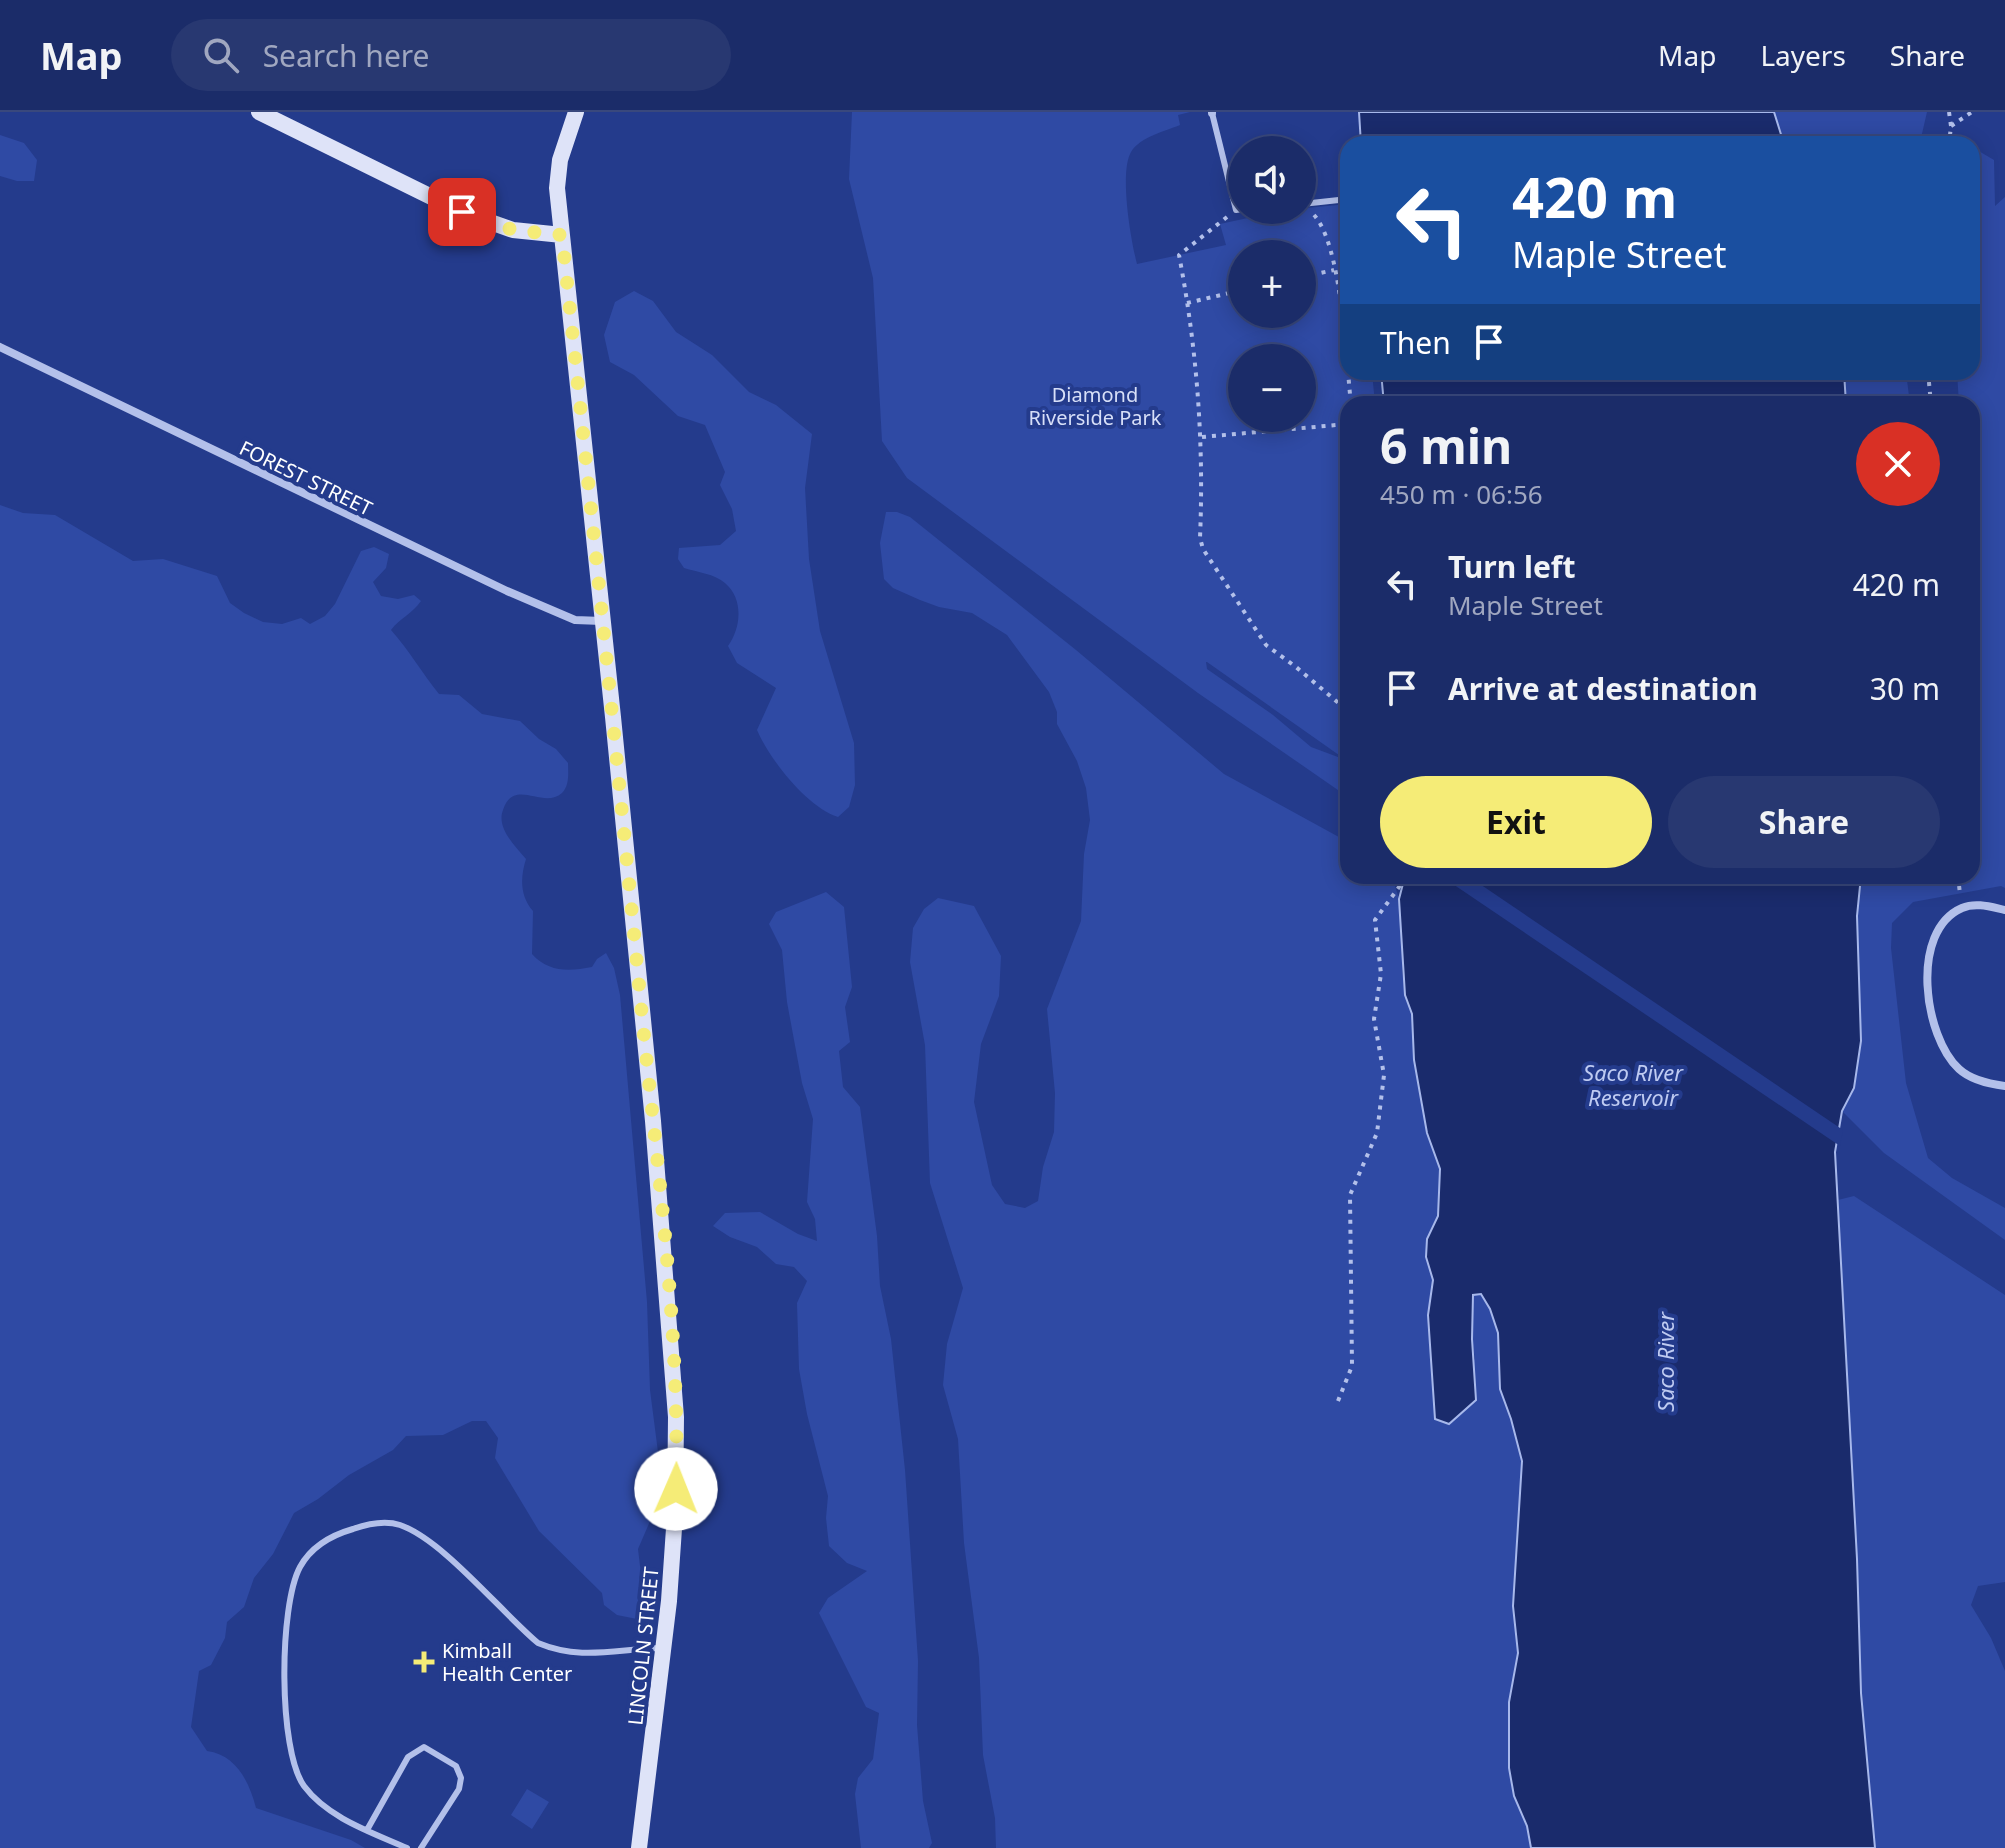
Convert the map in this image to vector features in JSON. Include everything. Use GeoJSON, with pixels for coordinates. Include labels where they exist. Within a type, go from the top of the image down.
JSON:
{"type":"FeatureCollection","features":[{"type":"Feature","properties":{"kind":"street"},"geometry":{"type":"LineString","coordinates":[[259,112],[462,212],[513,230],[562,235]]}},
{"type":"Feature","properties":{"kind":"street","name":"LINCOLN STREET"},"geometry":{"type":"LineString","coordinates":[[574,113],[557,176],[653,1121],[673,1356],[676,1477],[673,1556],[639,1848]]}},
{"type":"Feature","properties":{"kind":"street","name":"FOREST STREET"},"geometry":{"type":"LineString","coordinates":[[0,347],[507,591],[575,620],[603,621]]}},
{"type":"Feature","properties":{"kind":"street"},"geometry":{"type":"LineString","coordinates":[[2005,910],[1978,905],[1961,908],[1941,926],[1926,962],[1937,1031],[1951,1060],[1972,1078],[2005,1086]]}},
{"type":"Feature","properties":{"kind":"lane"},"geometry":{"type":"LineString","coordinates":[[1212,112],[1228,170]]}},
{"type":"Feature","properties":{"kind":"lane"},"geometry":{"type":"LineString","coordinates":[[1316,202],[1340,200]]}},
{"type":"Feature","properties":{"kind":"lane"},"geometry":{"type":"LineString","coordinates":[[407,1848],[319,1804],[302,1783],[292,1761],[287,1734],[285,1649],[292,1584],[306,1558],[323,1543],[342,1532],[364,1525],[403,1526],[440,1550],[538,1643],[556,1650],[593,1655],[627,1649],[664,1648]]}},
{"type":"Feature","properties":{"kind":"lane"},"geometry":{"type":"LineString","coordinates":[[367,1830],[408,1757],[424,1747],[456,1766],[460,1771],[461,1785],[421,1848]]}},
{"type":"Feature","properties":{"kind":"path"},"geometry":{"type":"LineString","coordinates":[[1949,112],[1950,136]]}},
{"type":"Feature","properties":{"kind":"path"},"geometry":{"type":"LineString","coordinates":[[1951,126],[1972,112]]}},
{"type":"Feature","properties":{"kind":"path"},"geometry":{"type":"LineString","coordinates":[[1228,218],[1179,255],[1202,437],[1200,538],[1203,549],[1266,645],[1340,704]]}},
{"type":"Feature","properties":{"kind":"path"},"geometry":{"type":"LineString","coordinates":[[1316,218],[1322,223],[1340,302]]}},
{"type":"Feature","properties":{"kind":"path"},"geometry":{"type":"LineString","coordinates":[[1316,274],[1334,270]]}},
{"type":"Feature","properties":{"kind":"path"},"geometry":{"type":"LineString","coordinates":[[1187,303],[1228,293]]}},
{"type":"Feature","properties":{"kind":"path"},"geometry":{"type":"LineString","coordinates":[[1202,437],[1340,425]]}},
{"type":"Feature","properties":{"kind":"path"},"geometry":{"type":"LineString","coordinates":[[1338,1401],[1352,1366],[1350,1195],[1377,1133],[1384,1075],[1374,1019],[1381,974],[1375,920],[1401,884]]}},
{"type":"Feature","properties":{"kind":"green space","name":"Diamond Riverside Park"},"geometry":{"type":"Polygon","coordinates":[[[852,112],[1190,112],[1178,115],[1180,125],[1147,138],[1131,152],[1126,191],[1137,264],[1226,245],[1220,224],[1316,224],[1316,207],[1340,205],[1340,380],[1373,380],[1374,396],[1340,396],[1340,756],[1206,662],[1207,669],[1273,715],[1311,747],[1340,758],[1340,791],[1198,693],[907,478],[882,441],[873,278],[849,179],[852,112]]]}},
{"type":"Feature","properties":{"kind":"green space"},"geometry":{"type":"Polygon","coordinates":[[[1774,112],[1927,112],[1921,136],[1782,136],[1774,112]]]}},
{"type":"Feature","properties":{"kind":"green space"},"geometry":{"type":"Polygon","coordinates":[[[0,135],[24,143],[37,160],[34,181],[17,181],[0,176],[0,135]]]}},
{"type":"Feature","properties":{"kind":"green space"},"geometry":{"type":"Polygon","coordinates":[[[1980,152],[1994,160],[1995,206],[2005,197],[2005,888],[2001,886],[1913,902],[1892,923],[1891,948],[1906,1083],[1928,1158],[1952,1178],[2005,1208],[2005,1240],[1884,1153],[1842,1111],[1854,1088],[1861,1041],[1857,916],[1860,884],[1980,884],[1980,396],[1958,396],[1958,380],[1980,380],[1980,152]]]}},
{"type":"Feature","properties":{"kind":"green space"},"geometry":{"type":"Polygon","coordinates":[[[634,291],[653,301],[676,332],[712,355],[749,392],[776,405],[812,434],[805,488],[809,559],[820,631],[854,743],[855,785],[849,807],[838,817],[826,812],[802,793],[771,755],[757,730],[776,688],[737,663],[728,646],[738,622],[738,605],[731,590],[716,577],[684,568],[678,559],[679,548],[720,545],[736,531],[732,509],[720,485],[725,472],[705,425],[678,416],[634,375],[610,362],[604,335],[615,302],[634,291]]]}},
{"type":"Feature","properties":{"kind":"green space"},"geometry":{"type":"Polygon","coordinates":[[[1844,380],[1907,380],[1909,396],[1846,396],[1844,380]]]}},
{"type":"Feature","properties":{"kind":"green space"},"geometry":{"type":"Polygon","coordinates":[[[0,505],[23,513],[55,515],[133,561],[163,559],[217,576],[230,603],[263,622],[282,624],[301,618],[310,624],[325,616],[335,604],[361,551],[374,547],[389,554],[386,568],[373,582],[381,596],[398,599],[414,595],[421,601],[391,630],[439,694],[459,695],[482,714],[520,721],[539,739],[556,749],[568,763],[567,782],[562,793],[546,798],[514,796],[503,810],[502,823],[526,859],[522,886],[533,911],[532,954],[545,965],[568,970],[592,967],[606,953],[614,968],[620,995],[647,1302],[650,1390],[658,1452],[660,1498],[638,1549],[640,1566],[650,1583],[650,1611],[642,1620],[617,1615],[604,1605],[602,1593],[539,1531],[495,1458],[498,1438],[486,1421],[472,1421],[443,1435],[406,1436],[393,1450],[349,1475],[294,1513],[273,1554],[254,1578],[244,1607],[227,1622],[225,1638],[211,1665],[199,1671],[191,1727],[207,1751],[226,1758],[240,1771],[256,1808],[351,1840],[365,1848],[0,1848],[0,505]]]}},
{"type":"Feature","properties":{"kind":"green space"},"geometry":{"type":"Polygon","coordinates":[[[886,512],[910,517],[1224,774],[1340,838],[1340,884],[1394,884],[1399,899],[1405,995],[1412,1014],[1414,1060],[1427,1133],[1440,1169],[1438,1216],[1427,1239],[1426,1257],[1433,1280],[1428,1315],[1433,1400],[1475,1359],[1473,1294],[1481,1294],[1498,1333],[1500,1389],[1522,1461],[1513,1606],[1518,1652],[1509,1702],[1514,1796],[1527,1826],[1531,1848],[996,1848],[995,1818],[983,1755],[979,1658],[964,1543],[958,1439],[943,1385],[947,1344],[963,1288],[930,1183],[925,1045],[910,962],[913,928],[924,909],[938,898],[974,906],[1001,956],[999,996],[981,1044],[974,1102],[992,1185],[1005,1204],[1025,1208],[1038,1201],[1043,1167],[1054,1132],[1055,1093],[1047,1009],[1081,921],[1084,854],[1090,820],[1086,788],[1077,761],[1057,724],[1057,712],[1049,692],[1007,635],[972,613],[939,607],[893,588],[884,579],[880,543],[886,512]]]}},
{"type":"Feature","properties":{"kind":"green space"},"geometry":{"type":"Polygon","coordinates":[[[826,892],[844,907],[852,987],[845,1007],[850,1042],[839,1051],[843,1087],[860,1107],[877,1236],[880,1286],[891,1339],[905,1470],[918,1661],[917,1725],[923,1801],[932,1843],[929,1848],[861,1848],[855,1794],[858,1778],[873,1759],[879,1713],[866,1707],[819,1613],[828,1598],[867,1571],[847,1563],[829,1546],[826,1518],[828,1496],[799,1369],[797,1303],[807,1281],[794,1267],[776,1264],[757,1247],[730,1237],[713,1226],[725,1213],[760,1212],[817,1241],[815,1219],[807,1202],[813,1119],[802,1083],[787,1002],[782,950],[769,924],[776,912],[826,892]]]}},
{"type":"Feature","properties":{"kind":"green space"},"geometry":{"type":"Polygon","coordinates":[[[1854,1196],[2005,1295],[2005,1582],[1978,1586],[1971,1605],[1991,1638],[2005,1671],[2005,1848],[1875,1848],[1861,1693],[1838,1200],[1854,1196]]]}},
{"type":"Feature","properties":{"kind":"green space"},"geometry":{"type":"Polygon","coordinates":[[[527,1789],[549,1802],[532,1829],[511,1815],[527,1789]]]}},
{"type":"Feature","properties":{"kind":"water"},"geometry":{"type":"Polygon","coordinates":[[[1359,112],[1774,112],[1782,136],[1360,136],[1359,112]]]}},
{"type":"Feature","properties":{"kind":"water"},"geometry":{"type":"Polygon","coordinates":[[[1382,380],[1844,380],[1846,396],[1383,396],[1382,380]]]}},
{"type":"Feature","properties":{"kind":"water","name":"Saco River Reservoir"},"geometry":{"type":"Polygon","coordinates":[[[1403,884],[1860,884],[1857,916],[1861,1041],[1854,1088],[1842,1111],[1835,1152],[1857,1559],[1861,1693],[1875,1848],[1531,1848],[1527,1826],[1514,1796],[1509,1768],[1509,1702],[1518,1653],[1513,1606],[1522,1461],[1500,1389],[1498,1333],[1481,1294],[1473,1295],[1476,1400],[1449,1424],[1435,1419],[1428,1315],[1433,1280],[1426,1257],[1427,1239],[1438,1216],[1440,1169],[1427,1133],[1414,1060],[1412,1014],[1405,995],[1399,899],[1403,884]]]}},
{"type":"Feature","properties":{"kind":"pier"},"geometry":{"type":"Polygon","coordinates":[[[1453,884],[1480,884],[1843,1130],[1840,1146],[1453,884]]]}},
{"type":"Feature","properties":{"kind":"place","name":"Kimball Health Center"},"geometry":{"type":"Point","coordinates":[424,1662]}},
{"type":"Feature","properties":{"kind":"route"},"geometry":{"type":"LineString","coordinates":[[462,212],[513,230],[562,235],[657,1163],[673,1356],[676,1489]]}},
{"type":"Feature","properties":{"kind":"water label","name":"Saco River"},"geometry":{"type":"Point","coordinates":[1665,1362]}}]}
